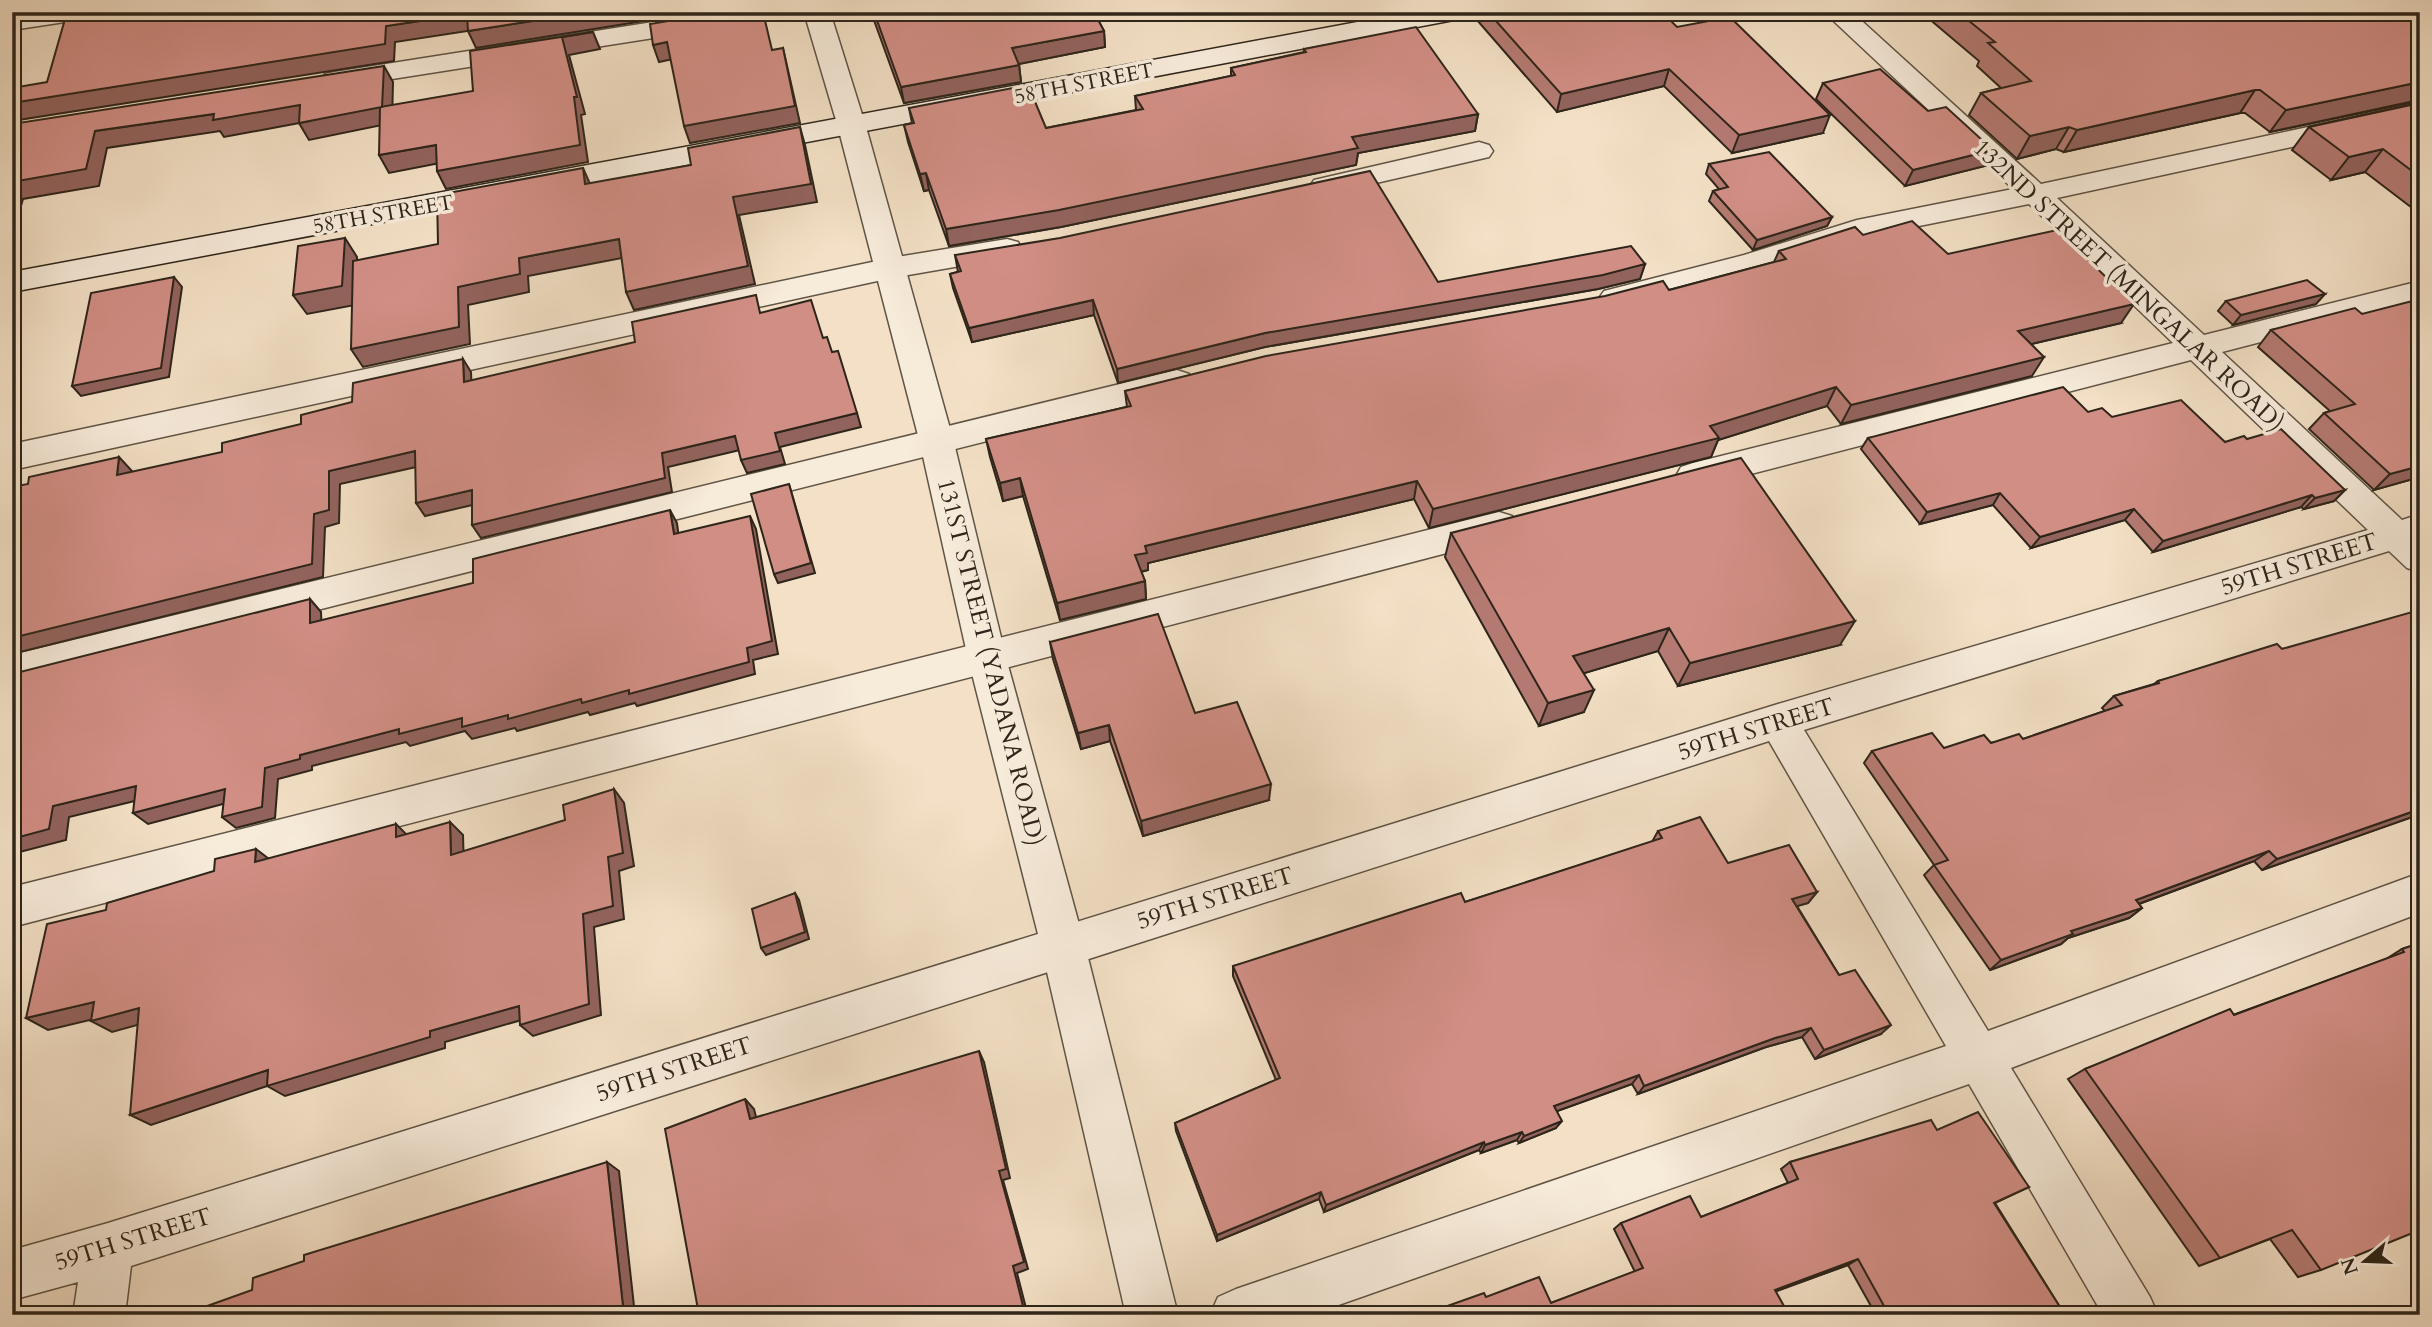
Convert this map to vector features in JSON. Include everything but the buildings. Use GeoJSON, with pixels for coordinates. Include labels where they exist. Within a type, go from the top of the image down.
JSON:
{"type":"FeatureCollection","features":[{"type":"Feature","properties":{"kind":"street"},"geometry":{"type":"LineString","coordinates":[[12,22],[78,12]]}},
{"type":"Feature","properties":{"kind":"street"},"geometry":{"type":"LineString","coordinates":[[306,84],[768,12]]}},
{"type":"Feature","properties":{"kind":"street","name":"131ST STREET (YADANA ROAD)"},"geometry":{"type":"LineString","coordinates":[[817,12],[852,127],[937,443],[987,657],[1063,946],[1153,1315]]}},
{"type":"Feature","properties":{"kind":"street","name":"58TH STREET"},"geometry":{"type":"LineString","coordinates":[[12,282],[852,127],[1454,12]]}},
{"type":"Feature","properties":{"kind":"street","name":"132ND STREET (MINGALAR ROAD)"},"geometry":{"type":"LineString","coordinates":[[1837,12],[2035,194],[2194,347],[2412,540]]}},
{"type":"Feature","properties":{"kind":"street"},"geometry":{"type":"LineString","coordinates":[[1585,304],[1749,264],[1857,229],[2035,194],[2420,111]]}},
{"type":"Feature","properties":{"kind":"street"},"geometry":{"type":"LineString","coordinates":[[1302,191],[1479,151]]}},
{"type":"Feature","properties":{"kind":"street"},"geometry":{"type":"LineString","coordinates":[[12,457],[891,268],[1034,245]]}},
{"type":"Feature","properties":{"kind":"street"},"geometry":{"type":"LineString","coordinates":[[1657,485],[2420,291]]}},
{"type":"Feature","properties":{"kind":"street"},"geometry":{"type":"LineString","coordinates":[[12,671],[1204,375]]}},
{"type":"Feature","properties":{"kind":"street"},"geometry":{"type":"LineString","coordinates":[[12,907],[1537,516]]}},
{"type":"Feature","properties":{"kind":"street","name":"59TH STREET"},"geometry":{"type":"LineString","coordinates":[[12,1275],[108,1248],[1778,721],[2412,540]]}},
{"type":"Feature","properties":{"kind":"street"},"geometry":{"type":"LineString","coordinates":[[1778,721],[2132,1315]]}},
{"type":"Feature","properties":{"kind":"street"},"geometry":{"type":"LineString","coordinates":[[1237,1315],[1978,1058],[2420,893]]}},
{"type":"Feature","properties":{"kind":"street"},"geometry":{"type":"LineString","coordinates":[[99,1315],[108,1248]]}}]}
